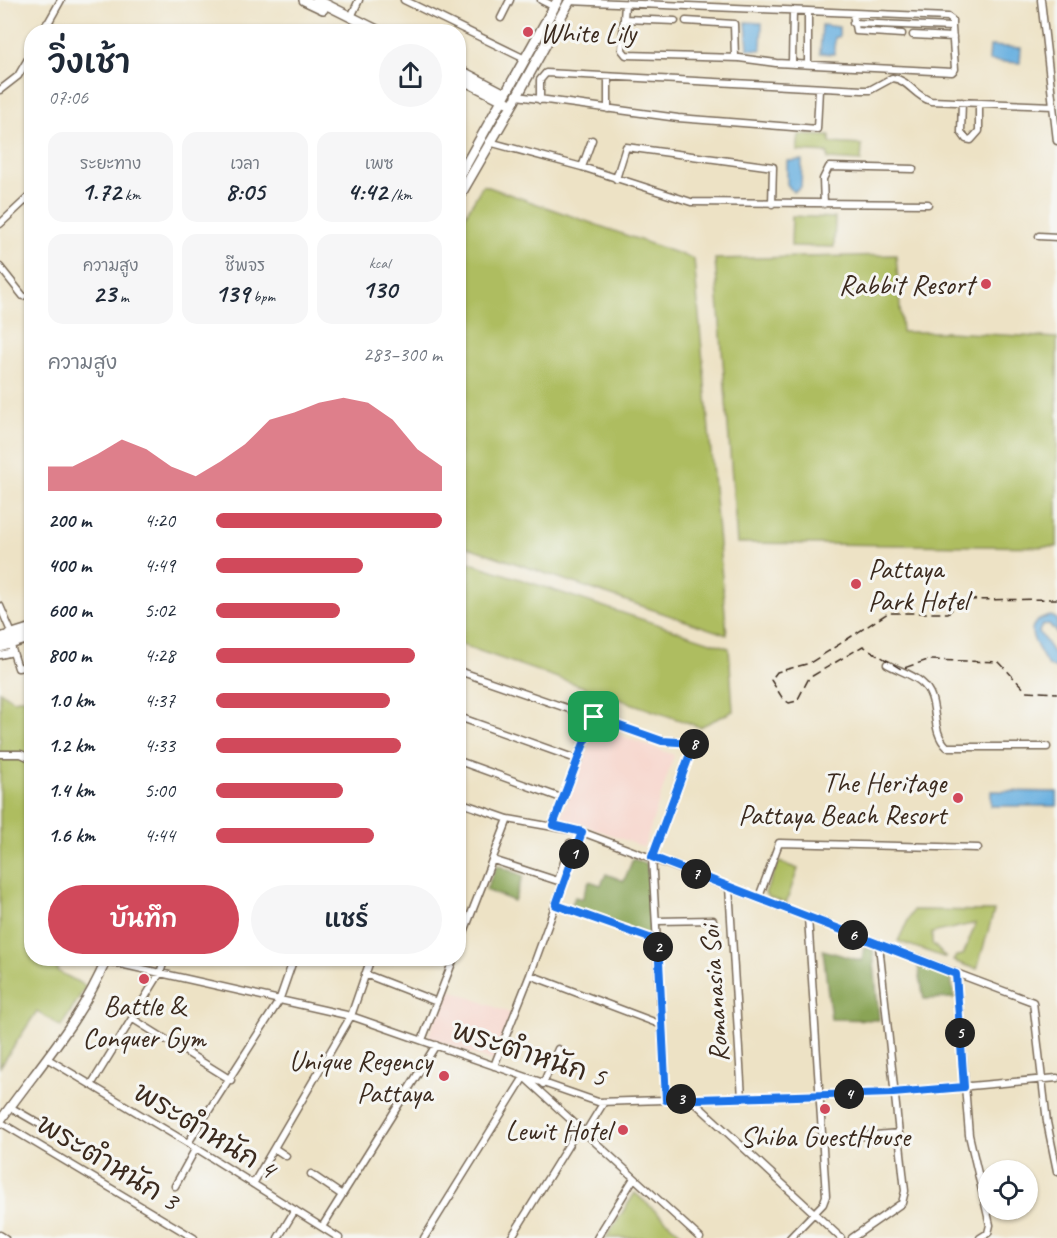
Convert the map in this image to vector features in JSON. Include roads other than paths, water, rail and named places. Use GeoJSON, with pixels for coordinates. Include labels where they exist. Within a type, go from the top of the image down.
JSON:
{"type":"FeatureCollection","features":[{"type":"Feature","properties":{"kind":"main road"},"geometry":{"type":"LineString","coordinates":[[304,0],[352,24]]}},
{"type":"Feature","properties":{"kind":"main road"},"geometry":{"type":"LineString","coordinates":[[317,0],[365,24]]}},
{"type":"Feature","properties":{"kind":"main road"},"geometry":{"type":"LineString","coordinates":[[466,184],[570,0]]}},
{"type":"Feature","properties":{"kind":"main road"},"geometry":{"type":"LineString","coordinates":[[466,165],[556,3]]}},
{"type":"Feature","properties":{"kind":"main road"},"geometry":{"type":"LineString","coordinates":[[466,74],[504,97]]}},
{"type":"Feature","properties":{"kind":"main road"},"geometry":{"type":"LineString","coordinates":[[466,81],[514,100]]}},
{"type":"Feature","properties":{"kind":"main road"},"geometry":{"type":"LineString","coordinates":[[12,643],[24,634]]}},
{"type":"Feature","properties":{"kind":"main road"},"geometry":{"type":"LineString","coordinates":[[0,638],[12,643]]}},
{"type":"Feature","properties":{"kind":"main road"},"geometry":{"type":"LineString","coordinates":[[0,647],[24,639]]}},
{"type":"Feature","properties":{"kind":"street"},"geometry":{"type":"LineString","coordinates":[[47,23],[61,0]]}},
{"type":"Feature","properties":{"kind":"street"},"geometry":{"type":"LineString","coordinates":[[351,17],[359,0]]}},
{"type":"Feature","properties":{"kind":"street"},"geometry":{"type":"LineString","coordinates":[[404,0],[452,24]]}},
{"type":"Feature","properties":{"kind":"street"},"geometry":{"type":"LineString","coordinates":[[501,18],[510,0]]}},
{"type":"Feature","properties":{"kind":"street"},"geometry":{"type":"LineString","coordinates":[[541,0],[556,3]]}},
{"type":"Feature","properties":{"kind":"street"},"geometry":{"type":"LineString","coordinates":[[570,0],[948,17],[952,20],[956,62],[952,72],[735,58],[626,55],[622,50],[625,4]]}},
{"type":"Feature","properties":{"kind":"street"},"geometry":{"type":"LineString","coordinates":[[1041,0],[1057,141]]}},
{"type":"Feature","properties":{"kind":"street"},"geometry":{"type":"LineString","coordinates":[[792,63],[794,11]]}},
{"type":"Feature","properties":{"kind":"street"},"geometry":{"type":"LineString","coordinates":[[808,12],[808,64]]}},
{"type":"Feature","properties":{"kind":"street"},"geometry":{"type":"LineString","coordinates":[[853,14],[854,29],[858,32],[902,34]]}},
{"type":"Feature","properties":{"kind":"street"},"geometry":{"type":"LineString","coordinates":[[624,19],[675,21]]}},
{"type":"Feature","properties":{"kind":"street"},"geometry":{"type":"LineString","coordinates":[[686,21],[734,24],[735,58]]}},
{"type":"Feature","properties":{"kind":"street"},"geometry":{"type":"LineString","coordinates":[[853,23],[952,27]]}},
{"type":"Feature","properties":{"kind":"street"},"geometry":{"type":"LineString","coordinates":[[466,31],[525,60]]}},
{"type":"Feature","properties":{"kind":"street"},"geometry":{"type":"LineString","coordinates":[[913,35],[953,37]]}},
{"type":"Feature","properties":{"kind":"street"},"geometry":{"type":"LineString","coordinates":[[0,90],[18,76],[24,65]]}},
{"type":"Feature","properties":{"kind":"street"},"geometry":{"type":"LineString","coordinates":[[540,100],[540,80],[546,73],[870,90],[888,79],[897,78],[927,100],[1053,106]]}},
{"type":"Feature","properties":{"kind":"street"},"geometry":{"type":"LineString","coordinates":[[608,77],[608,109]]}},
{"type":"Feature","properties":{"kind":"street"},"geometry":{"type":"LineString","coordinates":[[514,100],[540,100],[608,109],[817,129],[819,89]]}},
{"type":"Feature","properties":{"kind":"street"},"geometry":{"type":"LineString","coordinates":[[962,102],[961,132],[966,139],[971,140],[978,131],[979,103]]}},
{"type":"Feature","properties":{"kind":"street"},"geometry":{"type":"LineString","coordinates":[[582,167],[592,140]]}},
{"type":"Feature","properties":{"kind":"street"},"geometry":{"type":"LineString","coordinates":[[489,142],[582,167],[691,202],[928,204]]}},
{"type":"Feature","properties":{"kind":"street"},"geometry":{"type":"LineString","coordinates":[[615,179],[627,147],[773,167],[772,204]]}},
{"type":"Feature","properties":{"kind":"street"},"geometry":{"type":"LineString","coordinates":[[824,204],[823,179],[829,167],[913,169]]}},
{"type":"Feature","properties":{"kind":"street"},"geometry":{"type":"LineString","coordinates":[[0,224],[24,202]]}},
{"type":"Feature","properties":{"kind":"street"},"geometry":{"type":"LineString","coordinates":[[1039,236],[1057,237]]}},
{"type":"Feature","properties":{"kind":"street"},"geometry":{"type":"LineString","coordinates":[[0,267],[23,296]]}},
{"type":"Feature","properties":{"kind":"street"},"geometry":{"type":"LineString","coordinates":[[0,606],[18,668],[24,667]]}},
{"type":"Feature","properties":{"kind":"street"},"geometry":{"type":"LineString","coordinates":[[0,655],[12,643]]}},
{"type":"Feature","properties":{"kind":"street"},"geometry":{"type":"LineString","coordinates":[[887,664],[921,682],[933,699],[937,731],[946,747],[1047,747]]}},
{"type":"Feature","properties":{"kind":"street"},"geometry":{"type":"LineString","coordinates":[[466,672],[662,741],[694,743],[652,857],[666,1100]]}},
{"type":"Feature","properties":{"kind":"street"},"geometry":{"type":"LineString","coordinates":[[553,825],[594,717]]}},
{"type":"Feature","properties":{"kind":"street"},"geometry":{"type":"LineString","coordinates":[[466,720],[579,760]]}},
{"type":"Feature","properties":{"kind":"street"},"geometry":{"type":"LineString","coordinates":[[0,754],[24,755]]}},
{"type":"Feature","properties":{"kind":"street"},"geometry":{"type":"LineString","coordinates":[[466,764],[564,799]]}},
{"type":"Feature","properties":{"kind":"street"},"geometry":{"type":"LineString","coordinates":[[466,804],[508,819],[553,825],[582,832],[1034,1002],[1047,1122],[1057,1171]]}},
{"type":"Feature","properties":{"kind":"street"},"geometry":{"type":"LineString","coordinates":[[466,928],[508,819]]}},
{"type":"Feature","properties":{"kind":"street"},"geometry":{"type":"LineString","coordinates":[[494,1066],[582,832]]}},
{"type":"Feature","properties":{"kind":"street"},"geometry":{"type":"LineString","coordinates":[[493,860],[558,881],[570,843]]}},
{"type":"Feature","properties":{"kind":"street"},"geometry":{"type":"LineString","coordinates":[[759,897],[779,843],[978,848]]}},
{"type":"Feature","properties":{"kind":"street","name":"Romanasia Soi"},"geometry":{"type":"LineString","coordinates":[[729,887],[742,1098]]}},
{"type":"Feature","properties":{"kind":"street"},"geometry":{"type":"LineString","coordinates":[[556,905],[658,941]]}},
{"type":"Feature","properties":{"kind":"street"},"geometry":{"type":"LineString","coordinates":[[790,1238],[823,1204],[826,1196],[817,1095],[808,917]]}},
{"type":"Feature","properties":{"kind":"street"},"geometry":{"type":"LineString","coordinates":[[657,921],[713,920]]}},
{"type":"Feature","properties":{"kind":"street"},"geometry":{"type":"LineString","coordinates":[[852,1238],[904,1199],[879,945]]}},
{"type":"Feature","properties":{"kind":"street"},"geometry":{"type":"LineString","coordinates":[[0,1122],[75,1022],[104,966]]}},
{"type":"Feature","properties":{"kind":"street","name":"พระตำหนัก 5"},"geometry":{"type":"LineString","coordinates":[[131,966],[351,1016],[543,1084],[604,1102],[893,1093],[1057,1078]]}},
{"type":"Feature","properties":{"kind":"street"},"geometry":{"type":"LineString","coordinates":[[91,1085],[162,966]]}},
{"type":"Feature","properties":{"kind":"street"},"geometry":{"type":"LineString","coordinates":[[188,1143],[231,1080],[279,1000],[291,966]]}},
{"type":"Feature","properties":{"kind":"street"},"geometry":{"type":"LineString","coordinates":[[253,1184],[351,1016],[368,966]]}},
{"type":"Feature","properties":{"kind":"street"},"geometry":{"type":"LineString","coordinates":[[422,1040],[451,966]]}},
{"type":"Feature","properties":{"kind":"street"},"geometry":{"type":"LineString","coordinates":[[365,974],[437,1002]]}},
{"type":"Feature","properties":{"kind":"street"},"geometry":{"type":"LineString","coordinates":[[956,974],[970,1139],[990,1225],[988,1233],[980,1238]]}},
{"type":"Feature","properties":{"kind":"street"},"geometry":{"type":"LineString","coordinates":[[530,975],[662,1025]]}},
{"type":"Feature","properties":{"kind":"street"},"geometry":{"type":"LineString","coordinates":[[132,1019],[231,1080]]}},
{"type":"Feature","properties":{"kind":"street"},"geometry":{"type":"LineString","coordinates":[[322,1227],[436,1045]]}},
{"type":"Feature","properties":{"kind":"street"},"geometry":{"type":"LineString","coordinates":[[543,1084],[558,1049]]}},
{"type":"Feature","properties":{"kind":"street","name":"พระตำหนัก 4"},"geometry":{"type":"LineString","coordinates":[[48,1059],[188,1143],[339,1238]]}},
{"type":"Feature","properties":{"kind":"street"},"geometry":{"type":"LineString","coordinates":[[424,1238],[524,1077],[700,1238]]}},
{"type":"Feature","properties":{"kind":"street"},"geometry":{"type":"LineString","coordinates":[[691,1099],[841,1238]]}},
{"type":"Feature","properties":{"kind":"street"},"geometry":{"type":"LineString","coordinates":[[585,1133],[604,1102]]}},
{"type":"Feature","properties":{"kind":"street"},"geometry":{"type":"LineString","coordinates":[[10,1107],[50,1130]]}},
{"type":"Feature","properties":{"kind":"street","name":"พระตำหนัก 3"},"geometry":{"type":"LineString","coordinates":[[0,1122],[194,1238]]}},
{"type":"Feature","properties":{"kind":"street"},"geometry":{"type":"LineString","coordinates":[[511,1238],[579,1128]]}},
{"type":"Feature","properties":{"kind":"street"},"geometry":{"type":"LineString","coordinates":[[864,1136],[899,1133]]}},
{"type":"Feature","properties":{"kind":"street"},"geometry":{"type":"LineString","coordinates":[[175,1186],[196,1148]]}},
{"type":"Feature","properties":{"kind":"street"},"geometry":{"type":"LineString","coordinates":[[274,1148],[286,1156]]}},
{"type":"Feature","properties":{"kind":"street"},"geometry":{"type":"LineString","coordinates":[[311,1174],[342,1196]]}},
{"type":"Feature","properties":{"kind":"street"},"geometry":{"type":"LineString","coordinates":[[597,1238],[634,1178]]}},
{"type":"Feature","properties":{"kind":"street"},"geometry":{"type":"LineString","coordinates":[[278,1238],[295,1209]]}},
{"type":"Feature","properties":{"kind":"street"},"geometry":{"type":"LineString","coordinates":[[0,1235],[5,1238]]}},
{"type":"Feature","properties":{"kind":"water"},"geometry":{"type":"Polygon","coordinates":[[[746,22],[762,23],[761,50],[748,49],[746,22]]]}},
{"type":"Feature","properties":{"kind":"water"},"geometry":{"type":"Polygon","coordinates":[[[822,25],[839,27],[839,37],[835,37],[834,54],[820,53],[822,25]]]}},
{"type":"Feature","properties":{"kind":"water"},"geometry":{"type":"Polygon","coordinates":[[[990,46],[1021,48],[1020,63],[989,61],[990,46]]]}},
{"type":"Feature","properties":{"kind":"water"},"geometry":{"type":"Polygon","coordinates":[[[802,160],[801,187],[793,192],[787,184],[787,161],[802,160]]]}},
{"type":"Feature","properties":{"kind":"water"},"geometry":{"type":"Polygon","coordinates":[[[1051,616],[1057,619],[1057,634],[1049,624],[1042,625],[1039,632],[1057,658],[1057,669],[1048,666],[1035,643],[1032,630],[1034,624],[1040,619],[1051,616]]]}},
{"type":"Feature","properties":{"kind":"water"},"geometry":{"type":"Polygon","coordinates":[[[991,791],[1057,792],[1057,806],[991,806],[991,791]]]}},
{"type":"Feature","properties":{"kind":"railway"},"geometry":{"type":"LineString","coordinates":[[1057,599],[963,600],[948,613],[888,613],[810,663],[777,672],[771,680],[783,699],[789,703],[797,701],[809,678],[863,646],[901,669],[928,660],[999,662],[1026,691],[1057,693]]}},
{"type":"Feature","properties":{"kind":"place","name":"White Lily"},"geometry":{"type":"Point","coordinates":[528,32]}},
{"type":"Feature","properties":{"kind":"place","name":"Rabbit Resort"},"geometry":{"type":"Point","coordinates":[986,284]}},
{"type":"Feature","properties":{"kind":"place","name":"Pattaya Park Hotel"},"geometry":{"type":"Point","coordinates":[856,584]}},
{"type":"Feature","properties":{"kind":"place","name":"The Heritage Pattaya Beach Resort"},"geometry":{"type":"Point","coordinates":[958,798]}},
{"type":"Feature","properties":{"kind":"place","name":"Battle & Conquer Gym"},"geometry":{"type":"Point","coordinates":[144,979]}},
{"type":"Feature","properties":{"kind":"place","name":"Unique Regency Pattaya"},"geometry":{"type":"Point","coordinates":[444,1076]}},
{"type":"Feature","properties":{"kind":"place","name":"Shiba GuestHouse"},"geometry":{"type":"Point","coordinates":[825,1109]}},
{"type":"Feature","properties":{"kind":"place","name":"Lewit Hotel"},"geometry":{"type":"Point","coordinates":[623,1130]}}]}
